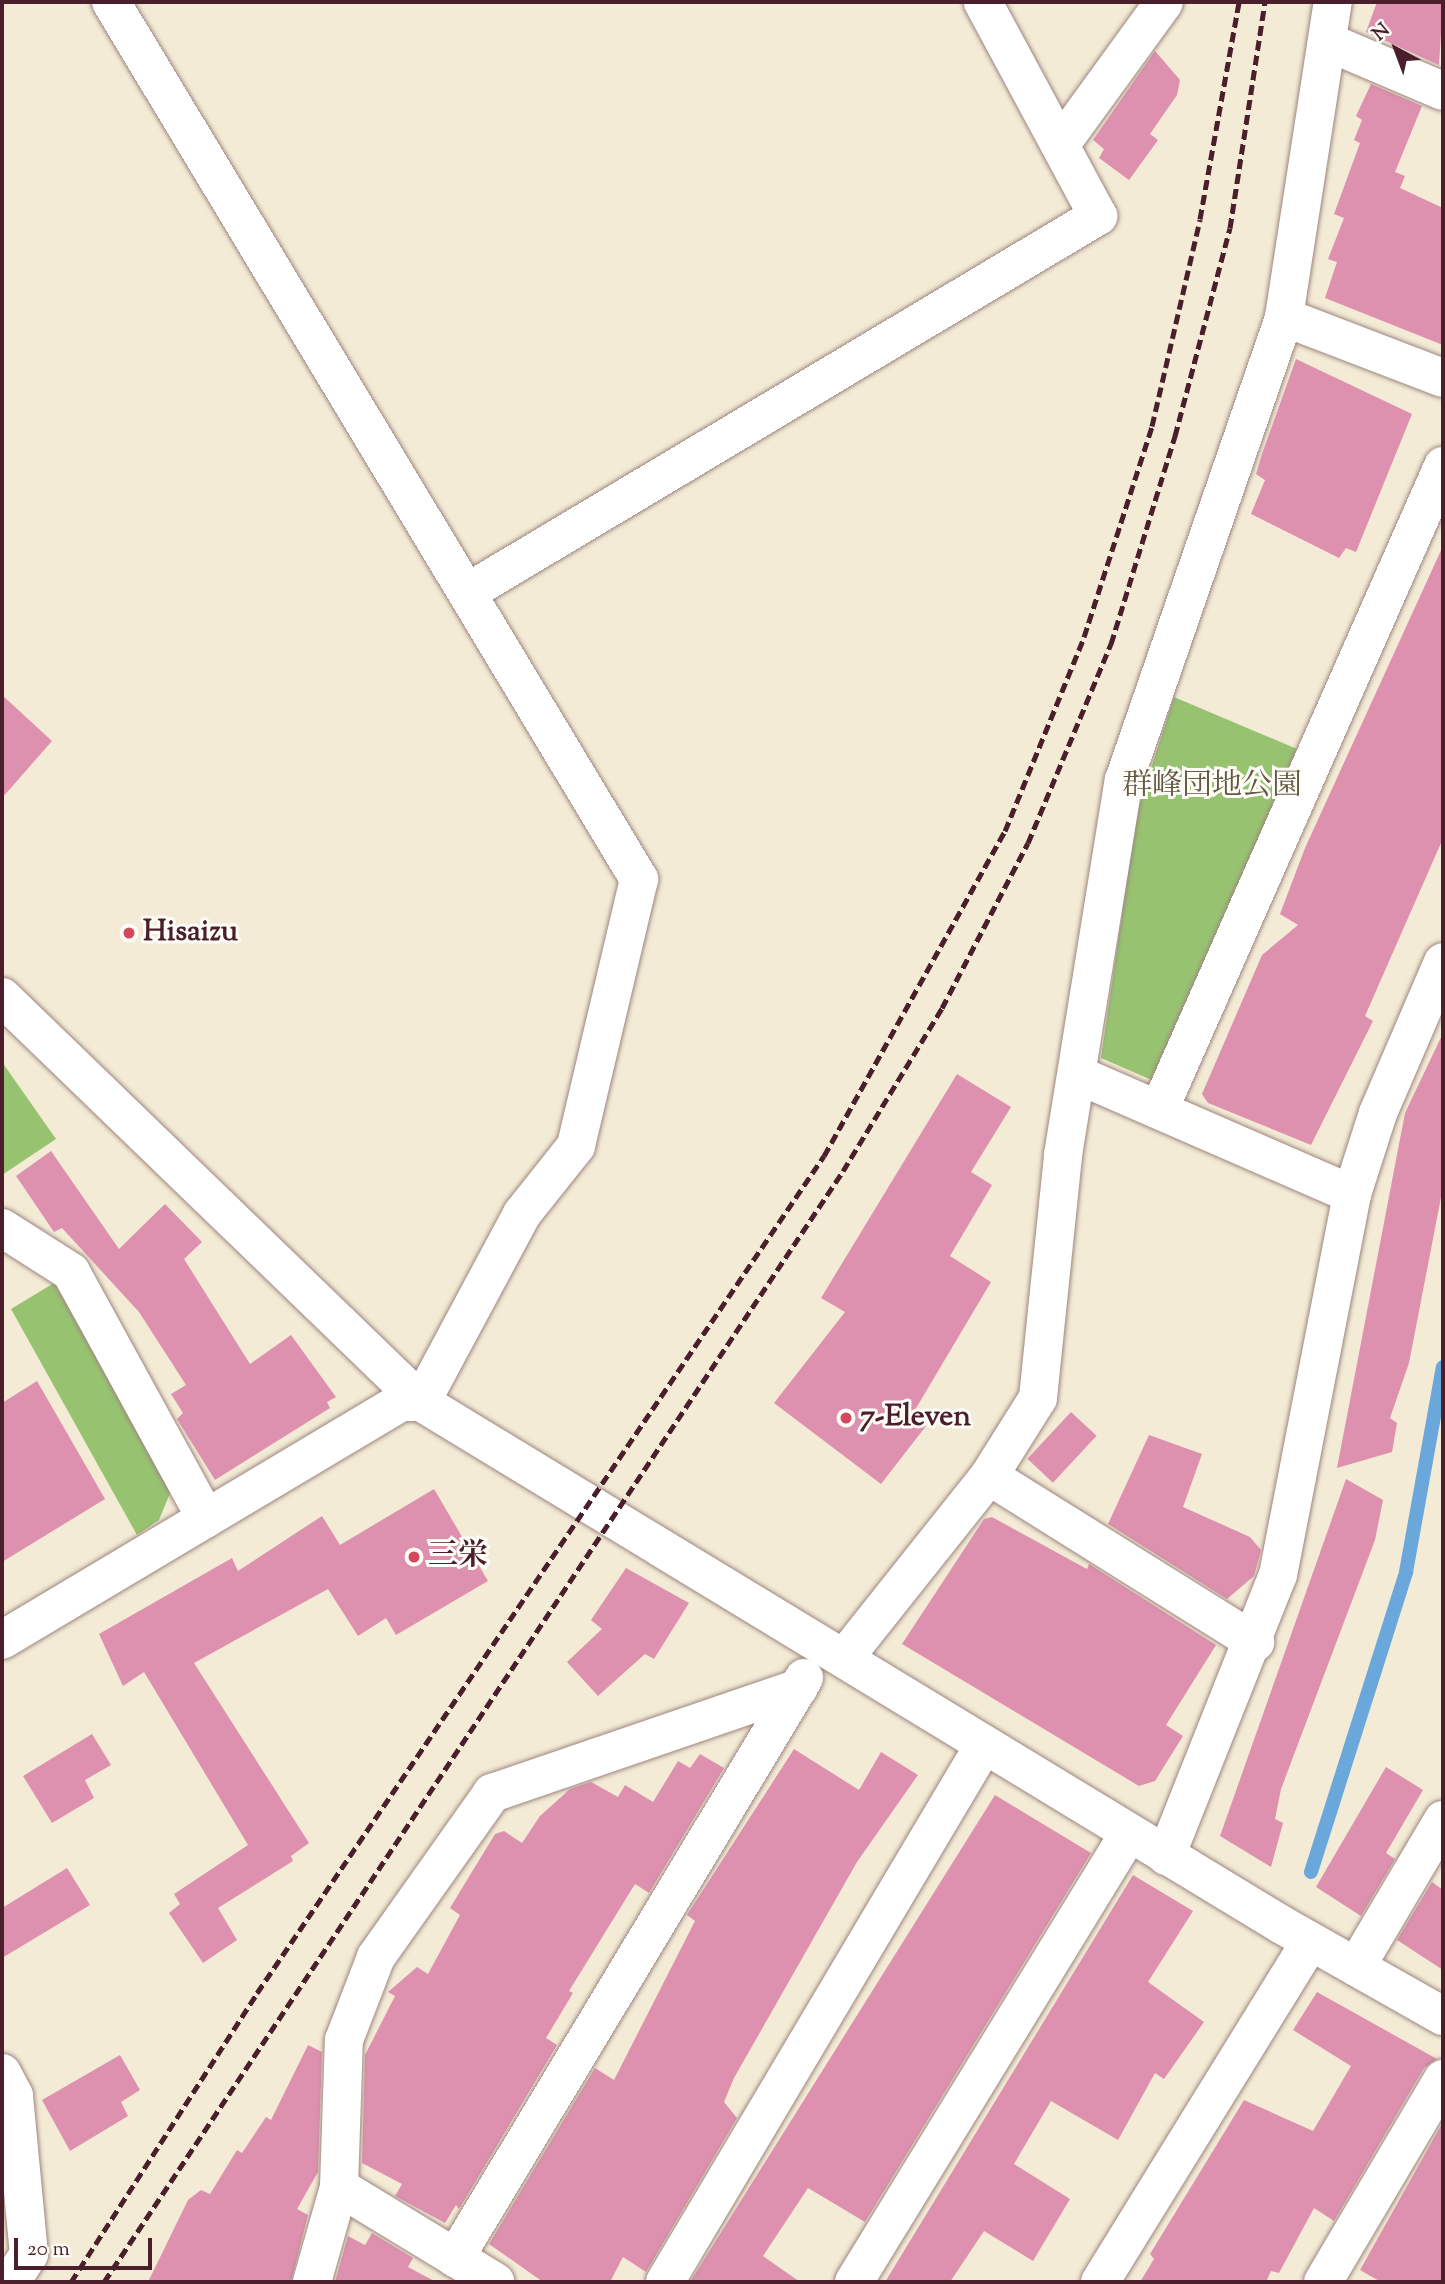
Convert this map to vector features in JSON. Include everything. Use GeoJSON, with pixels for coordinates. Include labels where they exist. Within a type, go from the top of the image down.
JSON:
{"type":"FeatureCollection","features":[{"type":"Feature","properties":{"kind":"street"},"geometry":{"type":"LineString","coordinates":[[111,2],[639,879],[576,1146],[522,1214],[421,1402]]}},
{"type":"Feature","properties":{"kind":"street"},"geometry":{"type":"LineString","coordinates":[[468,592],[1098,216],[1062,144],[983,2]]}},
{"type":"Feature","properties":{"kind":"street"},"geometry":{"type":"LineString","coordinates":[[1062,144],[1164,2]]}},
{"type":"Feature","properties":{"kind":"street"},"geometry":{"type":"LineString","coordinates":[[455,2258],[798,1688],[989,1476],[1038,1398],[1078,1075],[1124,780],[1284,317],[1334,2]]}},
{"type":"Feature","properties":{"kind":"street"},"geometry":{"type":"LineString","coordinates":[[1328,42],[1443,91]]}},
{"type":"Feature","properties":{"kind":"street"},"geometry":{"type":"LineString","coordinates":[[1284,317],[1443,379]]}},
{"type":"Feature","properties":{"kind":"street"},"geometry":{"type":"LineString","coordinates":[[1159,1110],[1443,466]]}},
{"type":"Feature","properties":{"kind":"street"},"geometry":{"type":"LineString","coordinates":[[1166,1856],[1255,1642],[1278,1575],[1352,1194],[1378,1112],[1443,962]]}},
{"type":"Feature","properties":{"kind":"street"},"geometry":{"type":"LineString","coordinates":[[2,997],[421,1402],[834,1651],[1166,1856],[1310,1942],[1443,2016]]}},
{"type":"Feature","properties":{"kind":"street"},"geometry":{"type":"LineString","coordinates":[[1078,1075],[1352,1194]]}},
{"type":"Feature","properties":{"kind":"street"},"geometry":{"type":"LineString","coordinates":[[2,1228],[71,1272],[206,1519]]}},
{"type":"Feature","properties":{"kind":"street"},"geometry":{"type":"LineString","coordinates":[[2,1640],[402,1402],[421,1402]]}},
{"type":"Feature","properties":{"kind":"street"},"geometry":{"type":"LineString","coordinates":[[989,1476],[1255,1642]]}},
{"type":"Feature","properties":{"kind":"street"},"geometry":{"type":"LineString","coordinates":[[312,2282],[339,2187],[344,2040],[376,1957],[492,1793],[798,1688]]}},
{"type":"Feature","properties":{"kind":"street"},"geometry":{"type":"LineString","coordinates":[[665,2282],[984,1745]]}},
{"type":"Feature","properties":{"kind":"street"},"geometry":{"type":"LineString","coordinates":[[1356,1967],[1443,1820]]}},
{"type":"Feature","properties":{"kind":"street"},"geometry":{"type":"LineString","coordinates":[[854,2282],[1129,1833]]}},
{"type":"Feature","properties":{"kind":"street"},"geometry":{"type":"LineString","coordinates":[[1100,2282],[1310,1942]]}},
{"type":"Feature","properties":{"kind":"street"},"geometry":{"type":"LineString","coordinates":[[2,2073],[15,2096],[29,2254],[11,2282]]}},
{"type":"Feature","properties":{"kind":"street"},"geometry":{"type":"LineString","coordinates":[[1323,2282],[1443,2079]]}},
{"type":"Feature","properties":{"kind":"street"},"geometry":{"type":"LineString","coordinates":[[339,2187],[495,2282]]}},
{"type":"Feature","properties":{"kind":"green space","name":"群峰団地公園"},"geometry":{"type":"Polygon","coordinates":[[[1174,697],[1297,749],[1154,1081],[1101,1058],[1137,812],[1174,697]]]}},
{"type":"Feature","properties":{"kind":"green space"},"geometry":{"type":"Polygon","coordinates":[[[2,1062],[56,1139],[2,1175],[2,1062]]]}},
{"type":"Feature","properties":{"kind":"green space"},"geometry":{"type":"Polygon","coordinates":[[[54,1283],[173,1486],[159,1520],[137,1535],[11,1309],[54,1283]]]}},
{"type":"Feature","properties":{"kind":"building"},"geometry":{"type":"Polygon","coordinates":[[[1377,2],[1443,2],[1439,65],[1366,32],[1377,2]]]}},
{"type":"Feature","properties":{"kind":"building"},"geometry":{"type":"Polygon","coordinates":[[[1155,51],[1180,80],[1177,95],[1150,134],[1158,140],[1129,180],[1099,158],[1104,149],[1093,140],[1155,51]]]}},
{"type":"Feature","properties":{"kind":"building"},"geometry":{"type":"Polygon","coordinates":[[[1371,84],[1422,106],[1395,172],[1405,176],[1400,188],[1443,208],[1443,345],[1325,298],[1337,262],[1328,259],[1344,218],[1334,214],[1360,143],[1354,140],[1362,120],[1356,116],[1371,84]]]}},
{"type":"Feature","properties":{"kind":"building"},"geometry":{"type":"Polygon","coordinates":[[[1296,359],[1412,414],[1356,552],[1346,548],[1339,558],[1251,514],[1265,480],[1256,474],[1296,359]]]}},
{"type":"Feature","properties":{"kind":"building"},"geometry":{"type":"Polygon","coordinates":[[[1443,546],[1441,843],[1365,1016],[1373,1021],[1311,1145],[1208,1103],[1202,1094],[1262,955],[1298,925],[1280,914],[1305,848],[1443,546]]]}},
{"type":"Feature","properties":{"kind":"building"},"geometry":{"type":"Polygon","coordinates":[[[2,695],[52,741],[2,798],[2,695]]]}},
{"type":"Feature","properties":{"kind":"building"},"geometry":{"type":"Polygon","coordinates":[[[1443,1033],[1443,1187],[1409,1363],[1390,1418],[1397,1423],[1392,1452],[1337,1468],[1405,1113],[1443,1033]]]}},
{"type":"Feature","properties":{"kind":"building"},"geometry":{"type":"Polygon","coordinates":[[[957,1074],[1011,1107],[971,1172],[992,1185],[950,1256],[991,1282],[912,1415],[926,1426],[881,1484],[774,1403],[845,1312],[821,1298],[957,1074]]]}},
{"type":"Feature","properties":{"kind":"building"},"geometry":{"type":"Polygon","coordinates":[[[51,1151],[119,1249],[165,1204],[202,1242],[184,1259],[250,1364],[291,1335],[336,1397],[327,1402],[330,1408],[215,1480],[177,1419],[183,1413],[171,1394],[186,1385],[139,1312],[62,1228],[54,1232],[16,1176],[51,1151]]]}},
{"type":"Feature","properties":{"kind":"building"},"geometry":{"type":"Polygon","coordinates":[[[37,1381],[105,1499],[2,1562],[2,1403],[37,1381]]]}},
{"type":"Feature","properties":{"kind":"building"},"geometry":{"type":"Polygon","coordinates":[[[1071,1412],[1097,1436],[1053,1483],[1027,1459],[1071,1412]]]}},
{"type":"Feature","properties":{"kind":"building"},"geometry":{"type":"Polygon","coordinates":[[[1149,1435],[1202,1454],[1183,1507],[1250,1537],[1261,1550],[1254,1576],[1227,1599],[1108,1524],[1149,1435]]]}},
{"type":"Feature","properties":{"kind":"building"},"geometry":{"type":"Polygon","coordinates":[[[1346,1479],[1383,1500],[1375,1540],[1281,1789],[1275,1819],[1283,1823],[1271,1867],[1220,1836],[1346,1479]]]}},
{"type":"Feature","properties":{"kind":"building"},"geometry":{"type":"Polygon","coordinates":[[[434,1489],[488,1581],[396,1635],[386,1618],[358,1636],[328,1589],[194,1663],[309,1843],[291,1856],[293,1861],[218,1908],[237,1940],[203,1963],[169,1913],[180,1904],[174,1894],[248,1845],[144,1672],[123,1686],[99,1634],[232,1558],[238,1571],[322,1516],[340,1545],[434,1489]]]}},
{"type":"Feature","properties":{"kind":"building"},"geometry":{"type":"Polygon","coordinates":[[[992,1517],[1087,1569],[1089,1564],[1216,1645],[1166,1725],[1183,1736],[1155,1781],[1139,1786],[902,1644],[984,1519],[992,1517]]]}},
{"type":"Feature","properties":{"kind":"building"},"geometry":{"type":"Polygon","coordinates":[[[626,1568],[689,1603],[654,1659],[645,1654],[598,1696],[567,1662],[602,1629],[591,1620],[626,1568]]]}},
{"type":"Feature","properties":{"kind":"building"},"geometry":{"type":"Polygon","coordinates":[[[92,1734],[111,1765],[85,1780],[94,1798],[52,1823],[23,1776],[92,1734]]]}},
{"type":"Feature","properties":{"kind":"building"},"geometry":{"type":"Polygon","coordinates":[[[794,1749],[859,1790],[881,1752],[918,1775],[857,1862],[734,2078],[724,2102],[737,2118],[646,2272],[623,2257],[610,2282],[543,2282],[489,2244],[595,2068],[614,2080],[695,1921],[687,1915],[794,1749]]]}},
{"type":"Feature","properties":{"kind":"building"},"geometry":{"type":"Polygon","coordinates":[[[700,1754],[724,1768],[649,1893],[635,1884],[569,1991],[573,1993],[546,2038],[557,2045],[459,2209],[456,2205],[445,2223],[395,2196],[402,2184],[362,2163],[365,2055],[395,1996],[388,1992],[417,1967],[428,1974],[460,1915],[450,1908],[495,1834],[504,1831],[522,1843],[540,1816],[570,1789],[591,1782],[618,1797],[625,1785],[653,1802],[678,1761],[690,1768],[700,1754]]]}},
{"type":"Feature","properties":{"kind":"building"},"geometry":{"type":"Polygon","coordinates":[[[1386,1767],[1423,1790],[1386,1853],[1395,1859],[1361,1916],[1316,1887],[1386,1767]]]}},
{"type":"Feature","properties":{"kind":"building"},"geometry":{"type":"Polygon","coordinates":[[[995,1795],[1091,1853],[865,2222],[808,2188],[763,2256],[800,2282],[690,2282],[995,1795]]]}},
{"type":"Feature","properties":{"kind":"building"},"geometry":{"type":"Polygon","coordinates":[[[67,1868],[90,1905],[2,1958],[2,1908],[67,1868]]]}},
{"type":"Feature","properties":{"kind":"building"},"geometry":{"type":"Polygon","coordinates":[[[1133,1875],[1193,1911],[1148,1982],[1204,2022],[1164,2079],[1155,2073],[1118,2140],[1051,2101],[1014,2164],[1070,2199],[1033,2261],[984,2231],[950,2282],[885,2282],[1133,1875]]]}},
{"type":"Feature","properties":{"kind":"building"},"geometry":{"type":"Polygon","coordinates":[[[1432,1882],[1443,1890],[1443,1970],[1397,1940],[1432,1882]]]}},
{"type":"Feature","properties":{"kind":"building"},"geometry":{"type":"Polygon","coordinates":[[[1317,1992],[1437,2059],[1424,2068],[1334,2221],[1314,2208],[1279,2273],[1271,2271],[1266,2282],[1140,2282],[1154,2259],[1150,2254],[1244,2100],[1313,2131],[1351,2066],[1293,2030],[1317,1992]]]}},
{"type":"Feature","properties":{"kind":"building"},"geometry":{"type":"Polygon","coordinates":[[[308,2045],[322,2052],[318,2172],[297,2209],[308,2215],[291,2282],[148,2282],[188,2200],[201,2190],[210,2194],[237,2150],[242,2153],[266,2117],[271,2120],[308,2045]]]}},
{"type":"Feature","properties":{"kind":"building"},"geometry":{"type":"Polygon","coordinates":[[[120,2055],[140,2090],[121,2102],[128,2116],[70,2151],[42,2100],[120,2055]]]}},
{"type":"Feature","properties":{"kind":"building"},"geometry":{"type":"Polygon","coordinates":[[[1443,2122],[1443,2282],[1381,2282],[1360,2270],[1443,2122]]]}},
{"type":"Feature","properties":{"kind":"building"},"geometry":{"type":"Polygon","coordinates":[[[372,2233],[413,2258],[408,2267],[436,2282],[335,2282],[348,2236],[365,2245],[372,2233]]]}},
{"type":"Feature","properties":{"kind":"waterway"},"geometry":{"type":"LineString","coordinates":[[1311,1872],[1406,1572],[1443,1367]]}},
{"type":"Feature","properties":{"kind":"railway"},"geometry":{"type":"LineString","coordinates":[[71,2282],[257,1993],[824,1156],[1005,831],[1084,637],[1152,426],[1200,219],[1239,2]]}},
{"type":"Feature","properties":{"kind":"railway"},"geometry":{"type":"LineString","coordinates":[[104,2282],[843,1171],[942,1008],[1028,843],[1111,644],[1175,436],[1230,228],[1265,2]]}},
{"type":"Feature","properties":{"kind":"place","name":"Hisaizu"},"geometry":{"type":"Point","coordinates":[129,933]}},
{"type":"Feature","properties":{"kind":"place","name":"7-Eleven"},"geometry":{"type":"Point","coordinates":[846,1418]}},
{"type":"Feature","properties":{"kind":"place","name":"三栄"},"geometry":{"type":"Point","coordinates":[414,1557]}}]}
